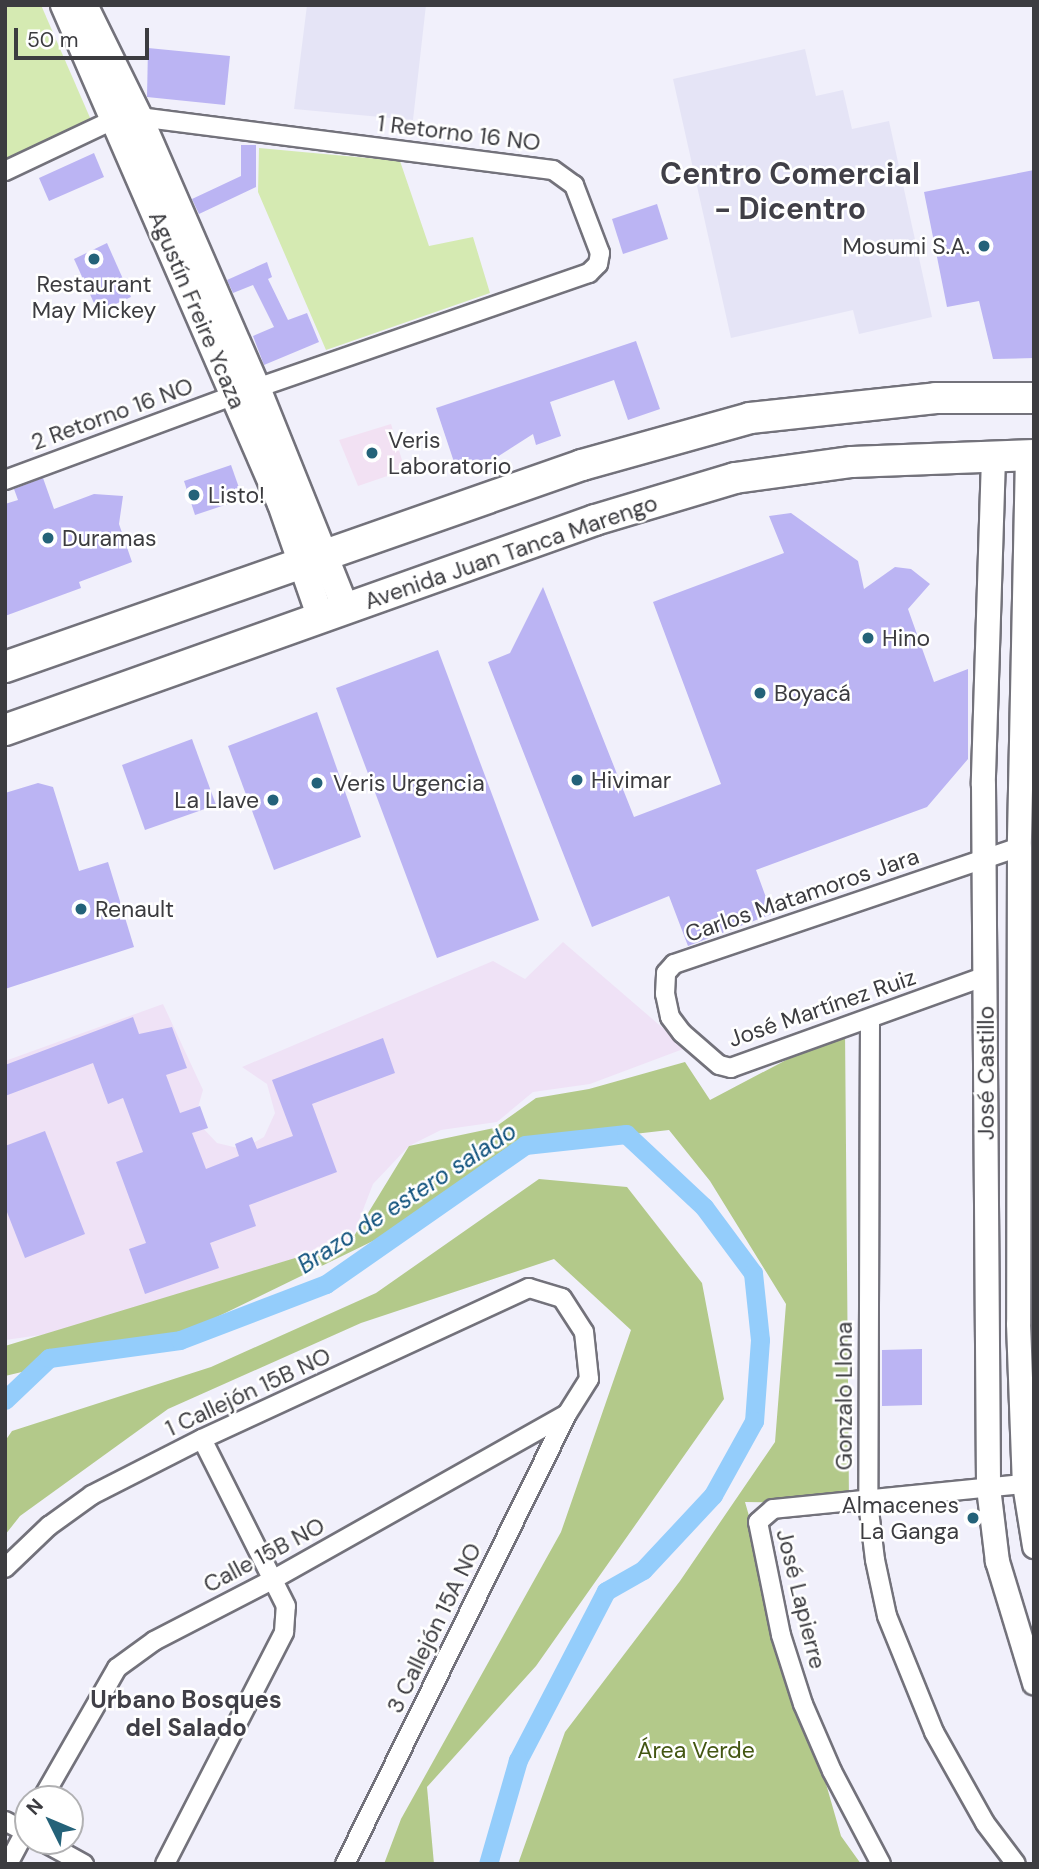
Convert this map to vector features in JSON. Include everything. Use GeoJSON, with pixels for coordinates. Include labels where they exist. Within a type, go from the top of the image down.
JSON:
{"type":"FeatureCollection","features":[{"type":"Feature","properties":{"kind":"main road","name":"Agustín Freire Ycaza"},"geometry":{"type":"LineString","coordinates":[[64,5],[127,118]]}},
{"type":"Feature","properties":{"kind":"main road","name":"Agustín Freire Ycaza"},"geometry":{"type":"LineString","coordinates":[[84,5],[127,118],[246,391],[334,613]]}},
{"type":"Feature","properties":{"kind":"main road"},"geometry":{"type":"LineString","coordinates":[[5,667],[582,465],[750,418],[936,398],[1034,398]]}},
{"type":"Feature","properties":{"kind":"main road","name":"Avenida Juan Tanca Marengo"},"geometry":{"type":"LineString","coordinates":[[5,730],[595,520],[735,478],[852,462],[1030,455]]}},
{"type":"Feature","properties":{"kind":"street"},"geometry":{"type":"LineString","coordinates":[[5,171],[127,118]]}},
{"type":"Feature","properties":{"kind":"street","name":"1 Retorno 16 NO"},"geometry":{"type":"LineString","coordinates":[[127,118],[552,170],[575,185],[600,253],[598,264],[589,273],[246,391]]}},
{"type":"Feature","properties":{"kind":"street","name":"2 Retorno 16 NO"},"geometry":{"type":"LineString","coordinates":[[5,480],[246,391]]}},
{"type":"Feature","properties":{"kind":"street","name":"José Castillo"},"geometry":{"type":"LineString","coordinates":[[1030,455],[1019,847],[1026,1198],[1027,1439],[1024,1485],[1034,1546]]}},
{"type":"Feature","properties":{"kind":"street","name":"José Castillo"},"geometry":{"type":"LineString","coordinates":[[993,457],[984,858],[988,1487],[997,1561],[1034,1683]]}},
{"type":"Feature","properties":{"kind":"street","name":"Carlos Matamoros Jara"},"geometry":{"type":"LineString","coordinates":[[682,1033],[670,1017],[665,994],[666,973],[674,964],[1019,847]]}},
{"type":"Feature","properties":{"kind":"street","name":"José Martínez Ruiz"},"geometry":{"type":"LineString","coordinates":[[682,1033],[709,1058],[731,1068],[986,976]]}},
{"type":"Feature","properties":{"kind":"street","name":"Gonzalo Llona"},"geometry":{"type":"LineString","coordinates":[[870,1020],[868,1502],[884,1603],[908,1672],[972,1801],[1016,1864]]}},
{"type":"Feature","properties":{"kind":"street"},"geometry":{"type":"LineString","coordinates":[[985,1197],[1026,1198]]}},
{"type":"Feature","properties":{"kind":"street","name":"3 Callejón 15A NO"},"geometry":{"type":"LineString","coordinates":[[345,1864],[567,1413],[589,1379],[583,1332],[562,1298],[529,1288]]}},
{"type":"Feature","properties":{"kind":"street","name":"1 Callejón 15B NO"},"geometry":{"type":"LineString","coordinates":[[5,1568],[49,1526],[92,1494],[202,1439],[529,1288]]}},
{"type":"Feature","properties":{"kind":"street","name":"Calle 15B NO"},"geometry":{"type":"LineString","coordinates":[[50,1785],[117,1668],[154,1641],[274,1579],[567,1413]]}},
{"type":"Feature","properties":{"kind":"street"},"geometry":{"type":"LineString","coordinates":[[165,1864],[284,1632],[286,1606],[202,1439]]}},
{"type":"Feature","properties":{"kind":"street","name":"José Lapierre"},"geometry":{"type":"LineString","coordinates":[[881,1864],[832,1771],[803,1704],[781,1635],[758,1525],[763,1514],[773,1509],[1024,1485]]}},
{"type":"Feature","properties":{"kind":"street"},"geometry":{"type":"LineString","coordinates":[[68,1855],[84,1864]]}},
{"type":"Feature","properties":{"kind":"shaded area"},"geometry":{"type":"Polygon","coordinates":[[[307,5],[426,5],[413,120],[294,109],[307,5]]]}},
{"type":"Feature","properties":{"kind":"shaded area"},"geometry":{"type":"Polygon","coordinates":[[[805,49],[816,96],[843,90],[852,129],[889,121],[932,317],[859,334],[853,310],[731,338],[673,79],[805,49]]]}},
{"type":"Feature","properties":{"kind":"shaded area","name":"Veris Laboratorio"},"geometry":{"type":"Polygon","coordinates":[[[391,424],[405,470],[358,486],[339,440],[391,424]]]}},
{"type":"Feature","properties":{"kind":"shaded area"},"geometry":{"type":"Polygon","coordinates":[[[563,942],[686,1048],[590,1084],[533,1092],[497,1122],[441,1130],[409,1146],[373,1184],[351,1241],[48,1334],[5,1340],[5,1061],[163,1004],[203,1090],[196,1114],[201,1126],[217,1143],[242,1149],[264,1137],[275,1113],[267,1084],[242,1067],[493,961],[525,979],[563,942]]]}},
{"type":"Feature","properties":{"kind":"green space"},"geometry":{"type":"Polygon","coordinates":[[[5,5],[41,5],[91,120],[5,161],[5,5]]]}},
{"type":"Feature","properties":{"kind":"green space"},"geometry":{"type":"Polygon","coordinates":[[[259,148],[400,161],[429,246],[473,237],[490,293],[326,350],[258,192],[259,148]]]}},
{"type":"Feature","properties":{"kind":"green space","name":"Área Verde"},"geometry":{"type":"Polygon","coordinates":[[[845,1029],[849,1503],[745,1502],[841,1836],[861,1864],[518,1864],[565,1732],[680,1581],[775,1442],[786,1304],[710,1181],[669,1130],[512,1148],[412,1222],[182,1334],[5,1376],[5,1346],[351,1241],[409,1146],[494,1128],[536,1098],[589,1089],[685,1062],[710,1100],[845,1029]]]}},
{"type":"Feature","properties":{"kind":"green space"},"geometry":{"type":"Polygon","coordinates":[[[539,1179],[627,1187],[702,1283],[724,1399],[536,1666],[427,1787],[434,1864],[384,1864],[401,1819],[561,1532],[631,1330],[554,1259],[361,1323],[168,1409],[20,1516],[5,1535],[5,1441],[12,1431],[211,1367],[376,1293],[539,1179]]]}},
{"type":"Feature","properties":{"kind":"building"},"geometry":{"type":"Polygon","coordinates":[[[148,48],[230,56],[225,105],[147,97],[148,48]]]}},
{"type":"Feature","properties":{"kind":"building"},"geometry":{"type":"Polygon","coordinates":[[[241,145],[256,145],[256,187],[199,214],[192,199],[241,176],[241,145]]]}},
{"type":"Feature","properties":{"kind":"building"},"geometry":{"type":"Polygon","coordinates":[[[94,153],[104,177],[49,201],[39,178],[94,153]]]}},
{"type":"Feature","properties":{"kind":"building","name":"Mosumi S.A."},"geometry":{"type":"Polygon","coordinates":[[[1034,170],[1034,358],[993,359],[979,301],[947,307],[924,192],[1034,170]]]}},
{"type":"Feature","properties":{"kind":"building"},"geometry":{"type":"Polygon","coordinates":[[[657,204],[668,239],[623,254],[612,219],[657,204]]]}},
{"type":"Feature","properties":{"kind":"building"},"geometry":{"type":"Polygon","coordinates":[[[107,243],[131,297],[98,312],[74,259],[107,243]]]}},
{"type":"Feature","properties":{"kind":"building"},"geometry":{"type":"Polygon","coordinates":[[[267,262],[272,277],[268,279],[288,320],[307,313],[319,342],[264,365],[253,336],[274,327],[253,285],[233,293],[227,280],[267,262]]]}},
{"type":"Feature","properties":{"kind":"building"},"geometry":{"type":"Polygon","coordinates":[[[636,341],[660,409],[628,420],[614,380],[550,402],[561,436],[536,445],[533,434],[494,459],[454,462],[436,408],[636,341]]]}},
{"type":"Feature","properties":{"kind":"building"},"geometry":{"type":"Polygon","coordinates":[[[231,465],[243,499],[195,515],[184,481],[231,465]]]}},
{"type":"Feature","properties":{"kind":"building"},"geometry":{"type":"Polygon","coordinates":[[[43,478],[54,509],[94,494],[123,496],[119,524],[132,562],[79,582],[81,588],[5,616],[5,504],[18,500],[14,489],[43,478]]]}},
{"type":"Feature","properties":{"kind":"building"},"geometry":{"type":"Polygon","coordinates":[[[791,513],[858,561],[864,589],[895,567],[911,569],[930,584],[908,609],[934,682],[968,669],[968,759],[927,807],[756,870],[772,914],[688,946],[669,896],[592,927],[488,662],[510,653],[543,587],[634,817],[721,784],[653,602],[784,553],[769,516],[791,513]]]}},
{"type":"Feature","properties":{"kind":"building"},"geometry":{"type":"Polygon","coordinates":[[[438,650],[539,920],[437,958],[336,688],[438,650]]]}},
{"type":"Feature","properties":{"kind":"building"},"geometry":{"type":"Polygon","coordinates":[[[317,712],[361,837],[274,870],[228,746],[317,712]]]}},
{"type":"Feature","properties":{"kind":"building","name":"La Llave"},"geometry":{"type":"Polygon","coordinates":[[[192,739],[216,805],[145,830],[122,765],[192,739]]]}},
{"type":"Feature","properties":{"kind":"building","name":"Renault"},"geometry":{"type":"Polygon","coordinates":[[[38,783],[53,787],[79,871],[108,862],[134,947],[5,989],[5,793],[38,783]]]}},
{"type":"Feature","properties":{"kind":"building"},"geometry":{"type":"Polygon","coordinates":[[[133,1017],[139,1034],[172,1027],[187,1068],[166,1075],[180,1113],[200,1106],[208,1128],[192,1133],[206,1169],[239,1156],[235,1144],[252,1137],[257,1149],[293,1136],[272,1080],[383,1038],[395,1073],[312,1104],[337,1172],[249,1205],[256,1226],[210,1243],[219,1268],[145,1294],[129,1249],[146,1243],[116,1162],[143,1152],[123,1098],[108,1104],[93,1063],[5,1096],[5,1065],[133,1017]]]}},
{"type":"Feature","properties":{"kind":"building"},"geometry":{"type":"Polygon","coordinates":[[[45,1131],[85,1234],[25,1258],[5,1207],[5,1146],[45,1131]]]}},
{"type":"Feature","properties":{"kind":"building"},"geometry":{"type":"Polygon","coordinates":[[[922,1349],[922,1405],[882,1406],[882,1350],[922,1349]]]}},
{"type":"Feature","properties":{"kind":"waterway","name":"Brazo de estero salado"},"geometry":{"type":"LineString","coordinates":[[5,1400],[49,1358],[180,1340],[326,1284],[525,1145],[626,1134],[704,1207],[753,1273],[760,1340],[754,1421],[713,1495],[643,1570],[606,1591],[518,1760],[488,1864]]}},
{"type":"Feature","properties":{"kind":"place","name":"Mosumi S.A."},"geometry":{"type":"Point","coordinates":[984,246]}},
{"type":"Feature","properties":{"kind":"place","name":"Restaurant May Mickey"},"geometry":{"type":"Point","coordinates":[94,259]}},
{"type":"Feature","properties":{"kind":"place","name":"Veris Laboratorio"},"geometry":{"type":"Point","coordinates":[372,453]}},
{"type":"Feature","properties":{"kind":"place","name":"Listo!"},"geometry":{"type":"Point","coordinates":[194,495]}},
{"type":"Feature","properties":{"kind":"place","name":"Duramas"},"geometry":{"type":"Point","coordinates":[48,538]}},
{"type":"Feature","properties":{"kind":"place","name":"Hino"},"geometry":{"type":"Point","coordinates":[868,638]}},
{"type":"Feature","properties":{"kind":"place","name":"Boyacá"},"geometry":{"type":"Point","coordinates":[760,693]}},
{"type":"Feature","properties":{"kind":"place","name":"Hivimar"},"geometry":{"type":"Point","coordinates":[577,780]}},
{"type":"Feature","properties":{"kind":"place","name":"Veris Urgencia"},"geometry":{"type":"Point","coordinates":[317,783]}},
{"type":"Feature","properties":{"kind":"place","name":"La Llave"},"geometry":{"type":"Point","coordinates":[273,800]}},
{"type":"Feature","properties":{"kind":"place","name":"Renault"},"geometry":{"type":"Point","coordinates":[81,909]}},
{"type":"Feature","properties":{"kind":"place","name":"Almacenes La Ganga"},"geometry":{"type":"Point","coordinates":[973,1518]}},
{"type":"Feature","properties":{"kind":"district","name":"Centro Comercial - Dicentro"},"geometry":{"type":"Point","coordinates":[790,191]}},
{"type":"Feature","properties":{"kind":"district","name":"Urbano Bosques del Salado"},"geometry":{"type":"Point","coordinates":[186,1714]}}]}
